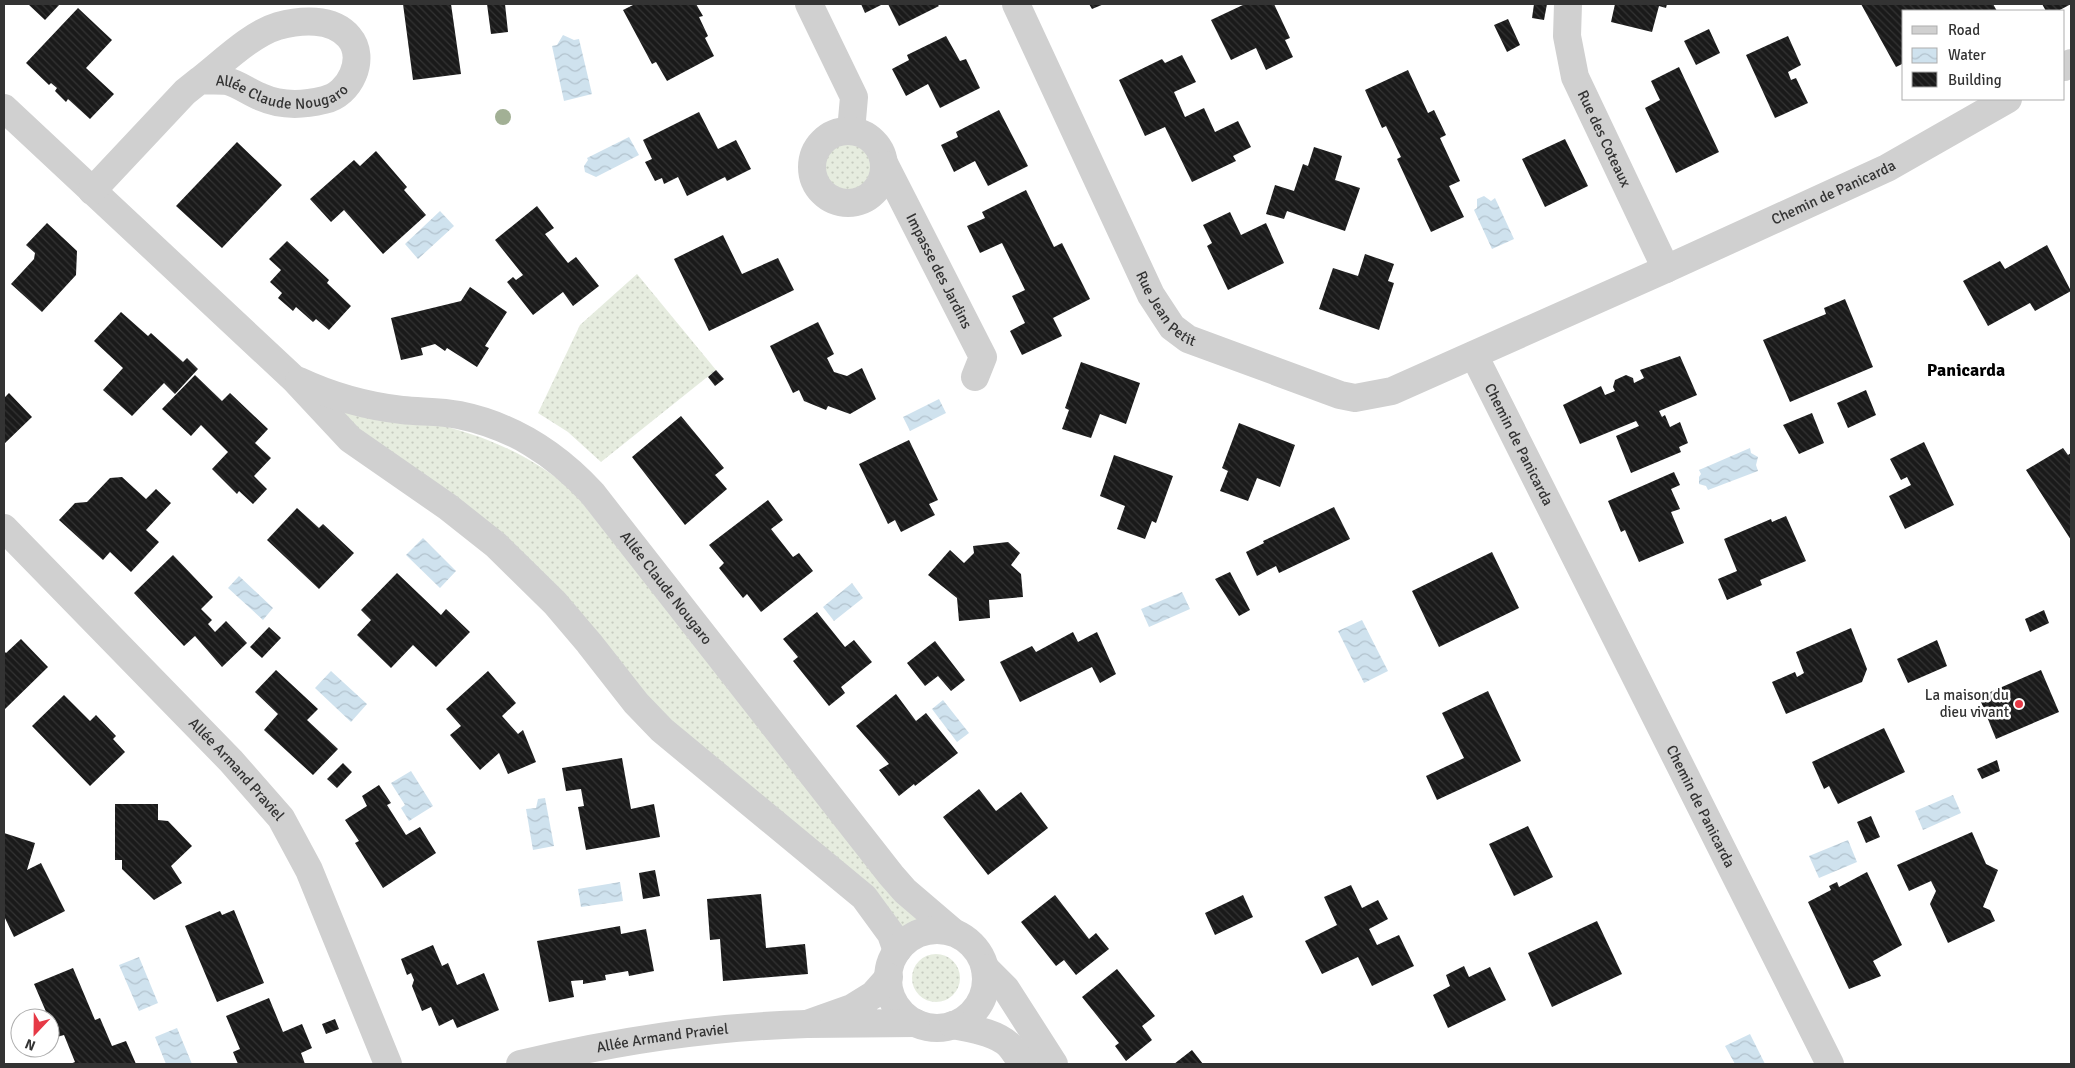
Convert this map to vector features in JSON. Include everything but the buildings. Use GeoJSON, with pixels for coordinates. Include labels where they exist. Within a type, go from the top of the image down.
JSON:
{"type":"FeatureCollection","features":[{"type":"Feature","properties":{"kind":"street"},"geometry":{"type":"LineString","coordinates":[[810,4],[854,97],[851,131],[844,130],[831,135],[820,143],[813,156],[812,171],[816,184],[825,196],[838,202],[852,203],[866,199],[877,190],[884,177],[885,165]]}},
{"type":"Feature","properties":{"kind":"street","name":"Rue Jean Petit"},"geometry":{"type":"LineString","coordinates":[[1016,4],[1151,295],[1172,327],[1188,339],[1340,395],[1355,398],[1392,391],[1474,356]]}},
{"type":"Feature","properties":{"kind":"street","name":"Rue des Coteaux"},"geometry":{"type":"LineString","coordinates":[[1568,4],[1567,36],[1575,77],[1666,269]]}},
{"type":"Feature","properties":{"kind":"street","name":"Allée Claude Nougaro"},"geometry":{"type":"LineString","coordinates":[[92,191],[186,92],[200,80],[244,45],[276,26],[310,20],[342,30],[354,45],[356,64],[353,74],[342,91],[335,97],[324,100],[279,103],[262,98],[227,81],[200,80]]}},
{"type":"Feature","properties":{"kind":"street","name":"Chemin de Panicarda"},"geometry":{"type":"LineString","coordinates":[[1830,1064],[1474,356],[1887,168],[2006,100]]}},
{"type":"Feature","properties":{"kind":"street","name":"Allée Claude Nougaro"},"geometry":{"type":"LineString","coordinates":[[4,108],[294,379],[350,439],[448,506],[496,544],[555,603],[590,643],[636,703],[662,730],[864,897],[886,927],[897,950]]}},
{"type":"Feature","properties":{"kind":"street","name":"Impasse des Jardins"},"geometry":{"type":"LineString","coordinates":[[851,131],[859,132],[872,138],[881,149],[885,165],[983,357],[975,377]]}},
{"type":"Feature","properties":{"kind":"street","name":"Allée Claude Nougaro"},"geometry":{"type":"LineString","coordinates":[[294,379],[348,399],[383,407],[458,415],[482,420],[530,440],[570,470],[592,493],[891,875],[905,891],[953,932]]}},
{"type":"Feature","properties":{"kind":"street","name":"Allée Armand Praviel"},"geometry":{"type":"LineString","coordinates":[[4,528],[231,761],[281,818],[309,870],[388,1064]]}},
{"type":"Feature","properties":{"kind":"street"},"geometry":{"type":"LineString","coordinates":[[985,968],[986,986],[980,1003],[969,1016],[953,1025],[940,1028],[916,1023],[902,1013],[892,999],[889,977],[890,966],[897,950],[908,940],[921,933],[936,930],[953,932],[967,941],[978,953],[985,968],[1006,988],[1054,1064]]}},
{"type":"Feature","properties":{"kind":"street","name":"Allée Armand Praviel"},"geometry":{"type":"LineString","coordinates":[[807,1024],[852,1008],[873,995],[889,977]]}},
{"type":"Feature","properties":{"kind":"street","name":"Allée Armand Praviel"},"geometry":{"type":"LineString","coordinates":[[520,1064],[593,1046],[738,1026],[916,1023]]}},
{"type":"Feature","properties":{"kind":"street"},"geometry":{"type":"LineString","coordinates":[[953,1025],[976,1029],[996,1037],[1009,1045],[1023,1064]]}},
{"type":"Feature","properties":{"kind":"shaded area"},"geometry":{"type":"Polygon","coordinates":[[[848,142],[858,144],[866,149],[871,157],[873,167],[871,177],[866,185],[858,190],[848,192],[838,190],[830,185],[825,177],[823,167],[825,157],[830,149],[838,144],[848,142]]]}},
{"type":"Feature","properties":{"kind":"shaded area"},"geometry":{"type":"Polygon","coordinates":[[[637,274],[716,370],[601,462],[568,432],[538,413],[580,325],[637,274]]]}},
{"type":"Feature","properties":{"kind":"shaded area"},"geometry":{"type":"Polygon","coordinates":[[[338,406],[431,423],[488,440],[516,453],[571,489],[919,920],[899,930],[701,751],[347,423],[338,406]]]}},
{"type":"Feature","properties":{"kind":"shaded area"},"geometry":{"type":"Polygon","coordinates":[[[931,954],[941,954],[950,958],[956,964],[959,969],[959,987],[950,998],[941,1002],[931,1002],[922,998],[916,992],[912,983],[912,973],[916,964],[922,958],[931,954]]]}},
{"type":"Feature","properties":{"kind":"water"},"geometry":{"type":"Polygon","coordinates":[[[563,35],[574,40],[579,39],[592,94],[564,101],[552,46],[557,45],[563,35]]]}},
{"type":"Feature","properties":{"kind":"water"},"geometry":{"type":"Polygon","coordinates":[[[629,137],[639,155],[596,177],[585,172],[584,166],[588,160],[587,158],[629,137]]]}},
{"type":"Feature","properties":{"kind":"water"},"geometry":{"type":"Polygon","coordinates":[[[1484,196],[1491,201],[1495,198],[1514,239],[1492,249],[1474,210],[1477,208],[1477,199],[1484,196]]]}},
{"type":"Feature","properties":{"kind":"water"},"geometry":{"type":"Polygon","coordinates":[[[440,211],[454,226],[418,259],[405,244],[440,211]]]}},
{"type":"Feature","properties":{"kind":"water"},"geometry":{"type":"Polygon","coordinates":[[[939,399],[946,413],[910,431],[903,417],[939,399]]]}},
{"type":"Feature","properties":{"kind":"water"},"geometry":{"type":"Polygon","coordinates":[[[1750,448],[1751,453],[1758,457],[1756,465],[1758,471],[1708,490],[1706,486],[1699,484],[1701,474],[1699,470],[1750,448]]]}},
{"type":"Feature","properties":{"kind":"water"},"geometry":{"type":"Polygon","coordinates":[[[423,538],[456,571],[440,588],[406,555],[423,538]]]}},
{"type":"Feature","properties":{"kind":"water"},"geometry":{"type":"Polygon","coordinates":[[[239,576],[273,608],[263,620],[228,588],[239,576]]]}},
{"type":"Feature","properties":{"kind":"water"},"geometry":{"type":"Polygon","coordinates":[[[852,583],[863,598],[834,621],[823,607],[852,583]]]}},
{"type":"Feature","properties":{"kind":"water"},"geometry":{"type":"Polygon","coordinates":[[[1182,592],[1190,609],[1149,627],[1141,609],[1182,592]]]}},
{"type":"Feature","properties":{"kind":"water"},"geometry":{"type":"Polygon","coordinates":[[[1362,620],[1388,671],[1364,683],[1338,631],[1362,620]]]}},
{"type":"Feature","properties":{"kind":"water"},"geometry":{"type":"Polygon","coordinates":[[[331,671],[367,704],[351,722],[315,688],[331,671]]]}},
{"type":"Feature","properties":{"kind":"water"},"geometry":{"type":"Polygon","coordinates":[[[943,700],[969,733],[957,742],[932,709],[943,700]]]}},
{"type":"Feature","properties":{"kind":"water"},"geometry":{"type":"Polygon","coordinates":[[[411,771],[433,806],[409,821],[401,808],[405,805],[391,783],[411,771]]]}},
{"type":"Feature","properties":{"kind":"water"},"geometry":{"type":"Polygon","coordinates":[[[1953,795],[1961,813],[1923,830],[1915,811],[1953,795]]]}},
{"type":"Feature","properties":{"kind":"water"},"geometry":{"type":"Polygon","coordinates":[[[545,798],[554,846],[533,850],[526,809],[536,808],[538,799],[545,798]]]}},
{"type":"Feature","properties":{"kind":"water"},"geometry":{"type":"Polygon","coordinates":[[[1848,840],[1857,862],[1819,878],[1809,856],[1848,840]]]}},
{"type":"Feature","properties":{"kind":"water"},"geometry":{"type":"Polygon","coordinates":[[[620,882],[623,901],[581,907],[578,889],[620,882]]]}},
{"type":"Feature","properties":{"kind":"water"},"geometry":{"type":"Polygon","coordinates":[[[139,957],[158,1003],[139,1011],[119,965],[139,957]]]}},
{"type":"Feature","properties":{"kind":"water"},"geometry":{"type":"Polygon","coordinates":[[[177,1028],[192,1064],[166,1064],[155,1037],[177,1028]]]}},
{"type":"Feature","properties":{"kind":"water"},"geometry":{"type":"Polygon","coordinates":[[[1750,1034],[1765,1064],[1735,1064],[1725,1046],[1750,1034]]]}},
{"type":"Feature","properties":{"kind":"place","name":"La maison du dieu vivant"},"geometry":{"type":"Point","coordinates":[2019,704]}},
{"type":"Feature","properties":{"kind":"district","name":"Panicarda"},"geometry":{"type":"Point","coordinates":[1966,370]}}]}
